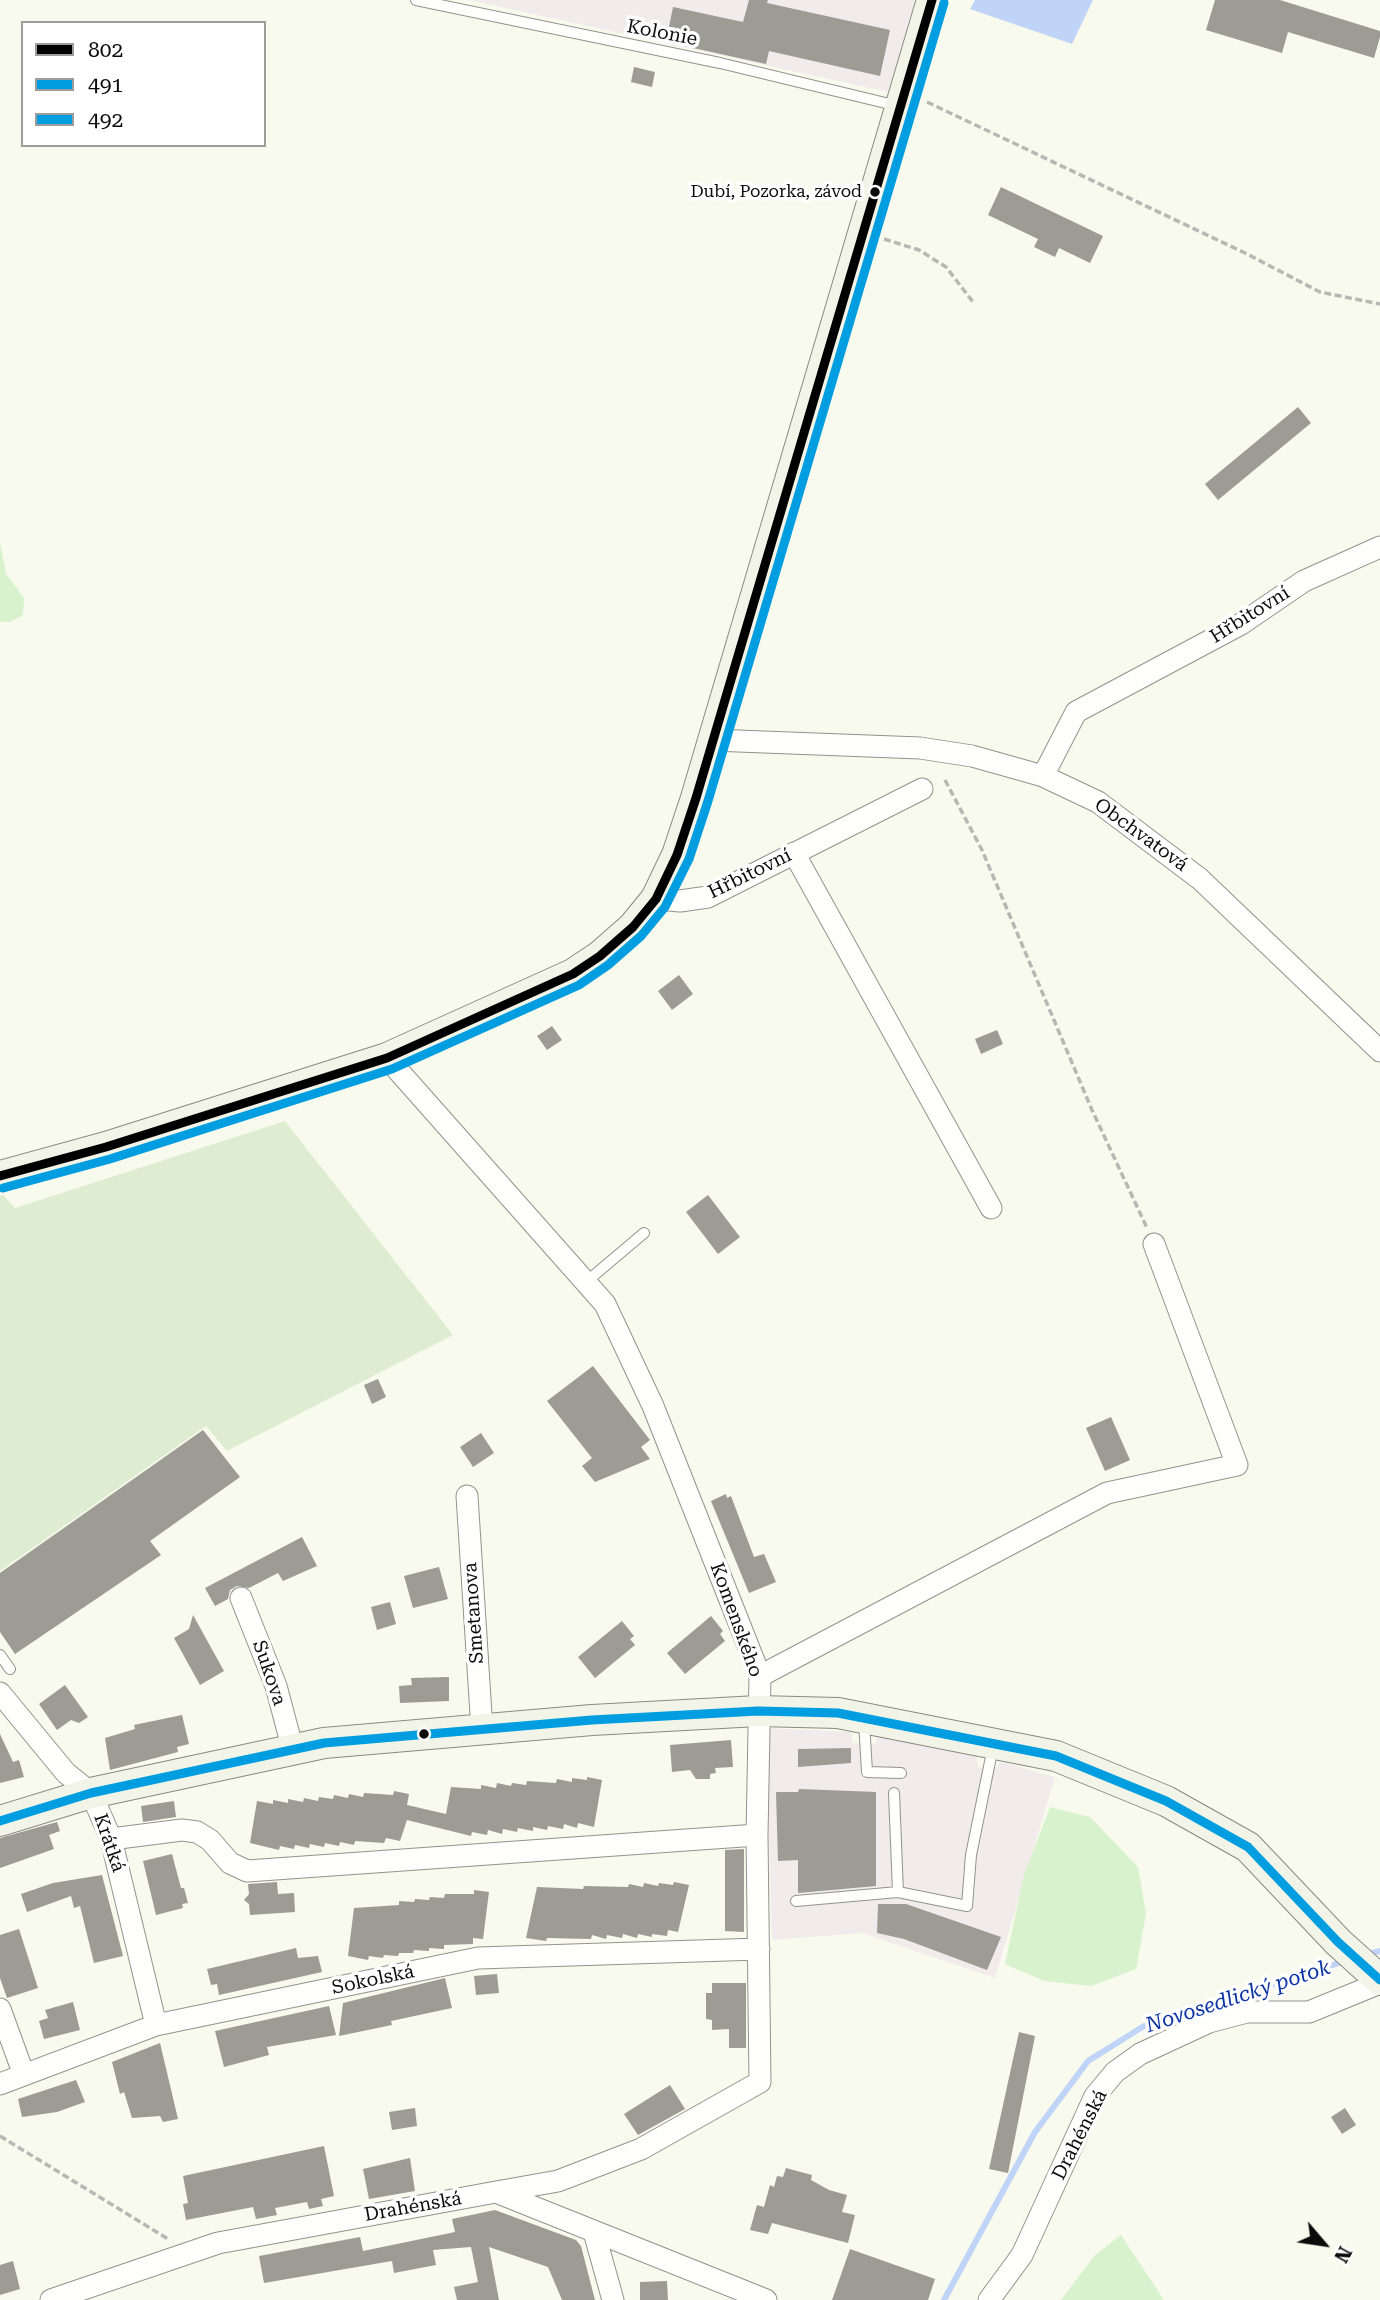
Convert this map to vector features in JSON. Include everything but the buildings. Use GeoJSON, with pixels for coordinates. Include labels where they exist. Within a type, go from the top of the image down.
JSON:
{"type":"FeatureCollection","features":[{"type":"Feature","properties":{"kind":"street"},"geometry":{"type":"LineString","coordinates":[[0,1176],[106,1147],[387,1058],[573,974],[600,956],[633,927],[656,899],[677,855],[932,0]]}},
{"type":"Feature","properties":{"kind":"street","name":"Hřbitovní"},"geometry":{"type":"LineString","coordinates":[[1043,776],[1076,712],[1241,624],[1304,581],[1380,547]]}},
{"type":"Feature","properties":{"kind":"street","name":"Obchvatová"},"geometry":{"type":"LineString","coordinates":[[712,740],[920,748],[972,756],[1043,776],[1098,802],[1200,879],[1380,1051]]}},
{"type":"Feature","properties":{"kind":"street","name":"Hřbitovní"},"geometry":{"type":"LineString","coordinates":[[656,899],[680,901],[708,897],[922,789]]}},
{"type":"Feature","properties":{"kind":"street"},"geometry":{"type":"LineString","coordinates":[[794,853],[991,1208]]}},
{"type":"Feature","properties":{"kind":"street","name":"Komenského"},"geometry":{"type":"LineString","coordinates":[[387,1058],[605,1304],[653,1406],[760,1676],[757,1835],[760,2082],[641,2149],[558,2181],[496,2192]]}},
{"type":"Feature","properties":{"kind":"street"},"geometry":{"type":"LineString","coordinates":[[760,1676],[1107,1493],[1237,1465],[1154,1244]]}},
{"type":"Feature","properties":{"kind":"street","name":"Smetanova"},"geometry":{"type":"LineString","coordinates":[[467,1496],[482,1730]]}},
{"type":"Feature","properties":{"kind":"street","name":"Sukova"},"geometry":{"type":"LineString","coordinates":[[241,1598],[276,1686],[293,1750]]}},
{"type":"Feature","properties":{"kind":"street","name":"Krátká"},"geometry":{"type":"LineString","coordinates":[[0,1692],[66,1773],[91,1793],[111,1839],[156,2025]]}},
{"type":"Feature","properties":{"kind":"street"},"geometry":{"type":"LineString","coordinates":[[0,1821],[91,1793],[324,1743],[758,1711],[838,1713],[1056,1756],[1166,1801],[1248,1847],[1368,1970]]}},
{"type":"Feature","properties":{"kind":"street"},"geometry":{"type":"LineString","coordinates":[[111,1839],[182,1830],[197,1832],[210,1840],[230,1863],[247,1871],[757,1835]]}},
{"type":"Feature","properties":{"kind":"street","name":"Sokolská"},"geometry":{"type":"LineString","coordinates":[[0,2084],[156,2025],[478,1958],[759,1948]]}},
{"type":"Feature","properties":{"kind":"street","name":"Drahénská"},"geometry":{"type":"LineString","coordinates":[[989,2300],[1022,2255],[1095,2096],[1115,2072],[1140,2054],[1209,2022],[1247,2012],[1309,2012],[1368,1970]]}},
{"type":"Feature","properties":{"kind":"street"},"geometry":{"type":"LineString","coordinates":[[0,2009],[24,2075]]}},
{"type":"Feature","properties":{"kind":"street"},"geometry":{"type":"LineString","coordinates":[[496,2192],[766,2300]]}},
{"type":"Feature","properties":{"kind":"street","name":"Drahénská"},"geometry":{"type":"LineString","coordinates":[[51,2300],[85,2295],[188,2251],[218,2243],[496,2192]]}},
{"type":"Feature","properties":{"kind":"street"},"geometry":{"type":"LineString","coordinates":[[594,2232],[613,2300]]}},
{"type":"Feature","properties":{"kind":"lane","name":"Kolonie"},"geometry":{"type":"LineString","coordinates":[[416,0],[720,63],[903,96]]}},
{"type":"Feature","properties":{"kind":"lane"},"geometry":{"type":"LineString","coordinates":[[586,1283],[644,1233]]}},
{"type":"Feature","properties":{"kind":"lane"},"geometry":{"type":"LineString","coordinates":[[0,1655],[10,1669]]}},
{"type":"Feature","properties":{"kind":"lane"},"geometry":{"type":"LineString","coordinates":[[864,1718],[867,1773],[901,1773]]}},
{"type":"Feature","properties":{"kind":"lane"},"geometry":{"type":"LineString","coordinates":[[796,1900],[898,1892],[967,1906],[971,1855],[993,1744]]}},
{"type":"Feature","properties":{"kind":"lane"},"geometry":{"type":"LineString","coordinates":[[894,1793],[898,1892]]}},
{"type":"Feature","properties":{"kind":"path"},"geometry":{"type":"LineString","coordinates":[[903,96],[931,105],[1245,253],[1320,292],[1380,304]]}},
{"type":"Feature","properties":{"kind":"path"},"geometry":{"type":"LineString","coordinates":[[863,233],[919,250],[946,267],[973,302]]}},
{"type":"Feature","properties":{"kind":"path"},"geometry":{"type":"LineString","coordinates":[[945,780],[982,850],[1091,1110],[1154,1244]]}},
{"type":"Feature","properties":{"kind":"path"},"geometry":{"type":"LineString","coordinates":[[0,2136],[188,2251]]}},
{"type":"Feature","properties":{"kind":"shaded area"},"geometry":{"type":"Polygon","coordinates":[[[469,0],[915,0],[888,92],[469,0]]]}},
{"type":"Feature","properties":{"kind":"shaded area"},"geometry":{"type":"Polygon","coordinates":[[[766,1728],[852,1732],[852,1743],[876,1744],[877,1735],[977,1757],[978,1767],[994,1770],[1000,1763],[1005,1763],[1055,1777],[995,1978],[862,1933],[772,1940],[766,1728]]]}},
{"type":"Feature","properties":{"kind":"green space"},"geometry":{"type":"Polygon","coordinates":[[[0,542],[6,574],[24,598],[23,615],[10,622],[0,622],[0,542]]]}},
{"type":"Feature","properties":{"kind":"green space"},"geometry":{"type":"Polygon","coordinates":[[[285,1121],[453,1335],[227,1451],[206,1426],[0,1571],[0,1196],[3,1195],[15,1208],[285,1121]]]}},
{"type":"Feature","properties":{"kind":"green space"},"geometry":{"type":"Polygon","coordinates":[[[1050,1807],[1090,1817],[1138,1867],[1146,1914],[1136,1969],[1091,1986],[1044,1981],[1005,1964],[1024,1875],[1050,1807]]]}},
{"type":"Feature","properties":{"kind":"green space"},"geometry":{"type":"Polygon","coordinates":[[[1121,2235],[1164,2300],[1061,2300],[1095,2255],[1121,2235]]]}},
{"type":"Feature","properties":{"kind":"water"},"geometry":{"type":"Polygon","coordinates":[[[975,0],[1093,0],[1072,44],[970,9],[975,0]]]}},
{"type":"Feature","properties":{"kind":"waterway","name":"Novosedlický potok"},"geometry":{"type":"LineString","coordinates":[[1365,1955],[1380,1951]]}},
{"type":"Feature","properties":{"kind":"waterway","name":"Novosedlický potok"},"geometry":{"type":"LineString","coordinates":[[944,2300],[1035,2132],[1088,2061],[1144,2026],[1345,1961]]}},
{"type":"Feature","properties":{"kind":"transit line","name":"802"},"geometry":{"type":"LineString","coordinates":[[0,1176],[106,1147],[387,1058],[573,974],[600,956],[633,927],[656,899],[677,855],[696,798],[932,0]]}},
{"type":"Feature","properties":{"kind":"transit line","name":"491"},"geometry":{"type":"LineString","coordinates":[[3,1188],[110,1159],[392,1069],[579,985],[608,965],[641,936],[665,907],[689,859],[708,801],[944,3]]}},
{"type":"Feature","properties":{"kind":"transit line","name":"492"},"geometry":{"type":"LineString","coordinates":[[0,1821],[91,1793],[324,1743],[592,1720],[758,1711],[838,1713],[1056,1756],[1166,1801],[1248,1847],[1338,1942],[1380,1980]]}},
{"type":"Feature","properties":{"kind":"place","name":"Dubí, Pozorka, závod"},"geometry":{"type":"Point","coordinates":[875,192]}}]}
